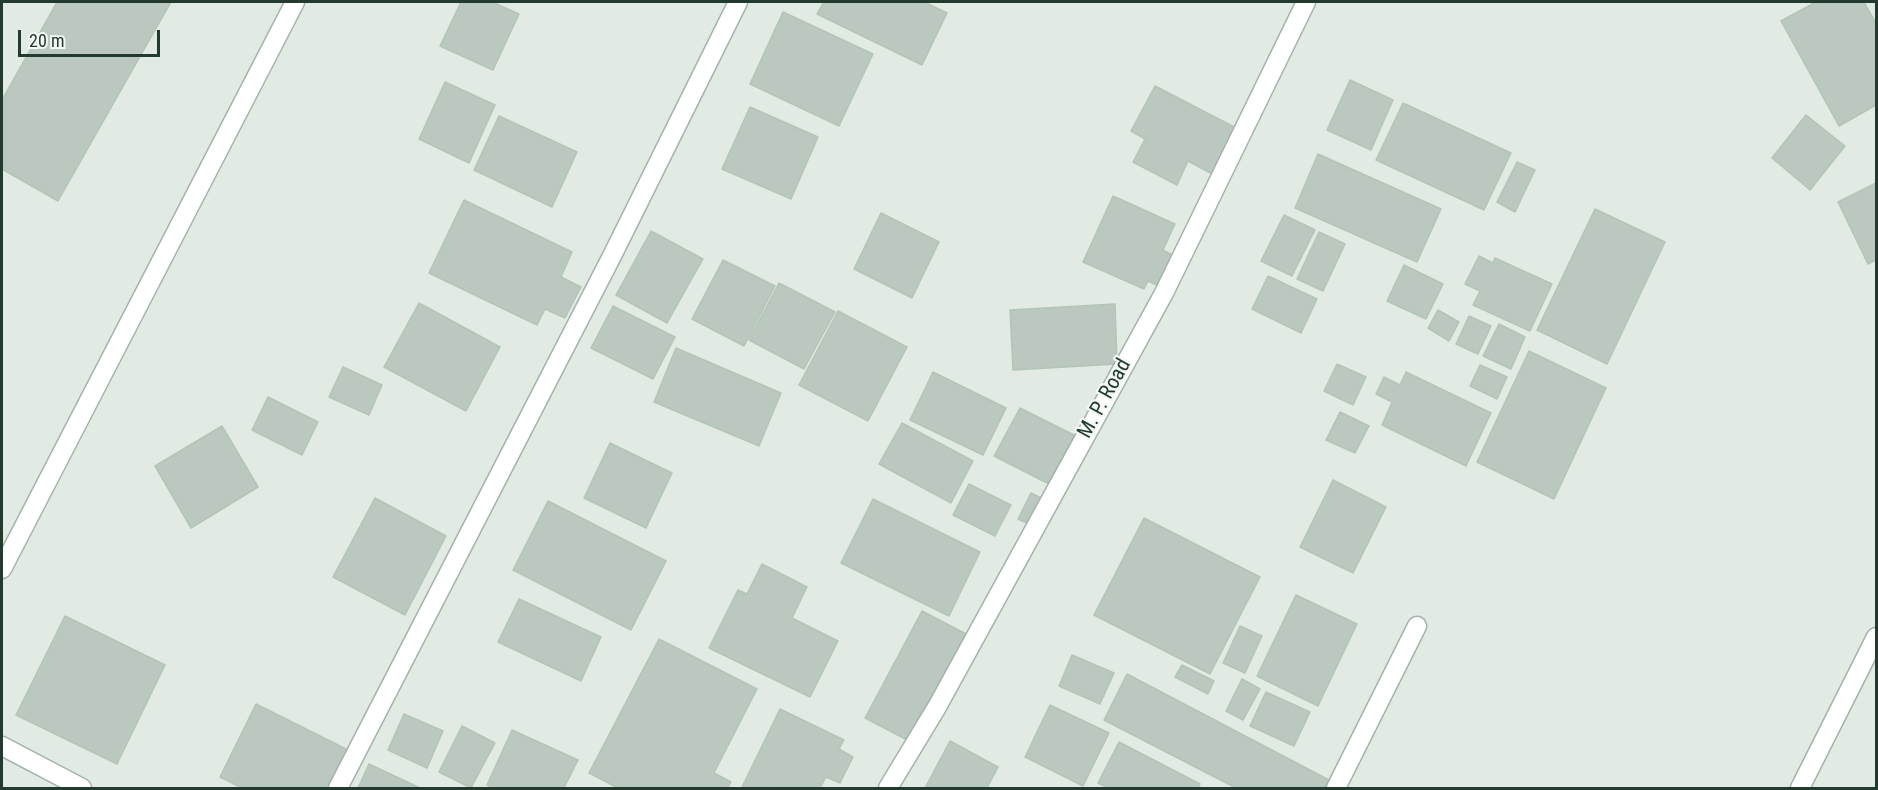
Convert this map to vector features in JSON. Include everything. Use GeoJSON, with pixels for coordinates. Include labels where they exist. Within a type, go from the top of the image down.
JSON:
{"type":"FeatureCollection","features":[{"type":"Feature","properties":{"kind":"street"},"geometry":{"type":"LineString","coordinates":[[2,569],[295,2]]}},
{"type":"Feature","properties":{"kind":"street"},"geometry":{"type":"LineString","coordinates":[[338,789],[613,254],[738,2]]}},
{"type":"Feature","properties":{"kind":"street","name":"M. P. Road"},"geometry":{"type":"LineString","coordinates":[[888,789],[937,707],[1164,292],[1306,2]]}},
{"type":"Feature","properties":{"kind":"street"},"geometry":{"type":"LineString","coordinates":[[1336,789],[1417,626]]}},
{"type":"Feature","properties":{"kind":"street"},"geometry":{"type":"LineString","coordinates":[[1800,789],[1876,638]]}},
{"type":"Feature","properties":{"kind":"street"},"geometry":{"type":"LineString","coordinates":[[2,746],[82,789]]}},
{"type":"Feature","properties":{"kind":"building"},"geometry":{"type":"Polygon","coordinates":[[[57,2],[171,2],[58,201],[2,169],[2,100],[57,2]]]}},
{"type":"Feature","properties":{"kind":"building"},"geometry":{"type":"Polygon","coordinates":[[[461,2],[492,2],[519,14],[493,70],[440,46],[461,2]]]}},
{"type":"Feature","properties":{"kind":"building"},"geometry":{"type":"Polygon","coordinates":[[[824,2],[924,2],[947,13],[922,65],[817,14],[824,2]]]}},
{"type":"Feature","properties":{"kind":"building"},"geometry":{"type":"Polygon","coordinates":[[[1816,2],[1864,2],[1876,23],[1876,105],[1839,126],[1781,21],[1816,2]]]}},
{"type":"Feature","properties":{"kind":"building"},"geometry":{"type":"Polygon","coordinates":[[[783,12],[873,54],[839,126],[750,84],[783,12]]]}},
{"type":"Feature","properties":{"kind":"building"},"geometry":{"type":"Polygon","coordinates":[[[1350,80],[1393,100],[1371,150],[1327,130],[1350,80]]]}},
{"type":"Feature","properties":{"kind":"building"},"geometry":{"type":"Polygon","coordinates":[[[445,82],[495,105],[469,163],[419,139],[445,82]]]}},
{"type":"Feature","properties":{"kind":"building"},"geometry":{"type":"Polygon","coordinates":[[[1155,86],[1240,130],[1216,176],[1188,161],[1177,185],[1133,162],[1145,139],[1131,131],[1155,86]]]}},
{"type":"Feature","properties":{"kind":"building"},"geometry":{"type":"Polygon","coordinates":[[[1403,103],[1511,153],[1484,210],[1376,160],[1403,103]]]}},
{"type":"Feature","properties":{"kind":"building"},"geometry":{"type":"Polygon","coordinates":[[[750,107],[818,137],[791,199],[722,169],[750,107]]]}},
{"type":"Feature","properties":{"kind":"building"},"geometry":{"type":"Polygon","coordinates":[[[1806,115],[1845,146],[1810,190],[1772,158],[1806,115]]]}},
{"type":"Feature","properties":{"kind":"building"},"geometry":{"type":"Polygon","coordinates":[[[499,116],[577,152],[552,207],[474,170],[499,116]]]}},
{"type":"Feature","properties":{"kind":"building"},"geometry":{"type":"Polygon","coordinates":[[[1318,154],[1441,209],[1417,262],[1295,208],[1318,154]]]}},
{"type":"Feature","properties":{"kind":"building"},"geometry":{"type":"Polygon","coordinates":[[[1517,162],[1535,170],[1515,212],[1497,202],[1517,162]]]}},
{"type":"Feature","properties":{"kind":"building"},"geometry":{"type":"Polygon","coordinates":[[[1876,183],[1876,260],[1868,264],[1838,202],[1876,183]]]}},
{"type":"Feature","properties":{"kind":"building"},"geometry":{"type":"Polygon","coordinates":[[[1113,196],[1175,224],[1163,250],[1178,258],[1165,289],[1148,281],[1144,289],[1083,262],[1113,196]]]}},
{"type":"Feature","properties":{"kind":"building"},"geometry":{"type":"Polygon","coordinates":[[[464,200],[572,252],[561,277],[581,287],[565,318],[545,309],[537,325],[429,273],[464,200]]]}},
{"type":"Feature","properties":{"kind":"building"},"geometry":{"type":"Polygon","coordinates":[[[1595,209],[1665,242],[1607,364],[1537,330],[1595,209]]]}},
{"type":"Feature","properties":{"kind":"building"},"geometry":{"type":"Polygon","coordinates":[[[881,213],[939,242],[912,298],[854,269],[881,213]]]}},
{"type":"Feature","properties":{"kind":"building"},"geometry":{"type":"Polygon","coordinates":[[[1284,215],[1315,230],[1292,276],[1261,261],[1284,215]]]}},
{"type":"Feature","properties":{"kind":"building"},"geometry":{"type":"Polygon","coordinates":[[[651,231],[703,259],[667,323],[616,295],[651,231]]]}},
{"type":"Feature","properties":{"kind":"building"},"geometry":{"type":"Polygon","coordinates":[[[1319,232],[1345,244],[1323,291],[1297,279],[1319,232]]]}},
{"type":"Feature","properties":{"kind":"building"},"geometry":{"type":"Polygon","coordinates":[[[1479,256],[1493,263],[1495,258],[1552,284],[1530,331],[1473,305],[1480,291],[1465,284],[1479,256]]]}},
{"type":"Feature","properties":{"kind":"building"},"geometry":{"type":"Polygon","coordinates":[[[723,260],[775,286],[744,346],[692,319],[723,260]]]}},
{"type":"Feature","properties":{"kind":"building"},"geometry":{"type":"Polygon","coordinates":[[[1404,265],[1443,284],[1426,319],[1387,301],[1404,265]]]}},
{"type":"Feature","properties":{"kind":"building"},"geometry":{"type":"Polygon","coordinates":[[[1268,276],[1317,299],[1301,333],[1252,309],[1268,276]]]}},
{"type":"Feature","properties":{"kind":"building"},"geometry":{"type":"Polygon","coordinates":[[[779,283],[835,312],[804,369],[749,340],[779,283]]]}},
{"type":"Feature","properties":{"kind":"building"},"geometry":{"type":"Polygon","coordinates":[[[419,303],[500,347],[466,411],[384,367],[419,303]]]}},
{"type":"Feature","properties":{"kind":"building"},"geometry":{"type":"Polygon","coordinates":[[[1115,304],[1117,364],[1013,370],[1010,310],[1115,304]]]}},
{"type":"Feature","properties":{"kind":"building"},"geometry":{"type":"Polygon","coordinates":[[[613,306],[675,337],[653,379],[591,348],[613,306]]]}},
{"type":"Feature","properties":{"kind":"building"},"geometry":{"type":"Polygon","coordinates":[[[1438,310],[1459,322],[1449,341],[1428,328],[1438,310]]]}},
{"type":"Feature","properties":{"kind":"building"},"geometry":{"type":"Polygon","coordinates":[[[838,311],[907,347],[868,421],[799,385],[838,311]]]}},
{"type":"Feature","properties":{"kind":"building"},"geometry":{"type":"Polygon","coordinates":[[[1469,316],[1491,326],[1478,354],[1456,344],[1469,316]]]}},
{"type":"Feature","properties":{"kind":"building"},"geometry":{"type":"Polygon","coordinates":[[[1499,324],[1525,337],[1511,369],[1483,356],[1499,324]]]}},
{"type":"Feature","properties":{"kind":"building"},"geometry":{"type":"Polygon","coordinates":[[[676,348],[781,393],[759,446],[654,402],[676,348]]]}},
{"type":"Feature","properties":{"kind":"building"},"geometry":{"type":"Polygon","coordinates":[[[1529,351],[1606,388],[1554,499],[1477,462],[1529,351]]]}},
{"type":"Feature","properties":{"kind":"building"},"geometry":{"type":"Polygon","coordinates":[[[1337,364],[1366,377],[1353,405],[1324,391],[1337,364]]]}},
{"type":"Feature","properties":{"kind":"building"},"geometry":{"type":"Polygon","coordinates":[[[1480,365],[1507,377],[1497,399],[1470,386],[1480,365]]]}},
{"type":"Feature","properties":{"kind":"building"},"geometry":{"type":"Polygon","coordinates":[[[343,367],[382,385],[369,415],[329,397],[343,367]]]}},
{"type":"Feature","properties":{"kind":"building"},"geometry":{"type":"Polygon","coordinates":[[[933,372],[1006,408],[983,455],[910,420],[933,372]]]}},
{"type":"Feature","properties":{"kind":"building"},"geometry":{"type":"Polygon","coordinates":[[[1406,372],[1491,413],[1466,466],[1382,425],[1392,402],[1376,394],[1384,377],[1400,385],[1406,372]]]}},
{"type":"Feature","properties":{"kind":"building"},"geometry":{"type":"Polygon","coordinates":[[[268,397],[318,422],[302,455],[252,430],[268,397]]]}},
{"type":"Feature","properties":{"kind":"building"},"geometry":{"type":"Polygon","coordinates":[[[1020,408],[1078,437],[1053,486],[994,456],[1020,408]]]}},
{"type":"Feature","properties":{"kind":"building"},"geometry":{"type":"Polygon","coordinates":[[[1340,412],[1369,426],[1355,453],[1326,440],[1340,412]]]}},
{"type":"Feature","properties":{"kind":"building"},"geometry":{"type":"Polygon","coordinates":[[[902,423],[973,461],[951,503],[879,464],[902,423]]]}},
{"type":"Feature","properties":{"kind":"building"},"geometry":{"type":"Polygon","coordinates":[[[222,426],[258,487],[191,528],[155,466],[222,426]]]}},
{"type":"Feature","properties":{"kind":"building"},"geometry":{"type":"Polygon","coordinates":[[[610,443],[672,473],[646,528],[584,498],[610,443]]]}},
{"type":"Feature","properties":{"kind":"building"},"geometry":{"type":"Polygon","coordinates":[[[1333,480],[1386,507],[1353,573],[1300,547],[1333,480]]]}},
{"type":"Feature","properties":{"kind":"building"},"geometry":{"type":"Polygon","coordinates":[[[969,484],[1011,505],[995,536],[953,515],[969,484]]]}},
{"type":"Feature","properties":{"kind":"building"},"geometry":{"type":"Polygon","coordinates":[[[1031,493],[1045,500],[1033,526],[1018,519],[1031,493]]]}},
{"type":"Feature","properties":{"kind":"building"},"geometry":{"type":"Polygon","coordinates":[[[375,498],[446,536],[405,615],[333,577],[375,498]]]}},
{"type":"Feature","properties":{"kind":"building"},"geometry":{"type":"Polygon","coordinates":[[[873,499],[980,552],[949,616],[841,563],[873,499]]]}},
{"type":"Feature","properties":{"kind":"building"},"geometry":{"type":"Polygon","coordinates":[[[548,501],[666,561],[631,630],[513,570],[548,501]]]}},
{"type":"Feature","properties":{"kind":"building"},"geometry":{"type":"Polygon","coordinates":[[[1144,518],[1260,577],[1210,674],[1094,615],[1144,518]]]}},
{"type":"Feature","properties":{"kind":"building"},"geometry":{"type":"Polygon","coordinates":[[[762,564],[807,587],[792,618],[838,641],[810,697],[709,648],[738,590],[747,594],[762,564]]]}},
{"type":"Feature","properties":{"kind":"building"},"geometry":{"type":"Polygon","coordinates":[[[1296,595],[1357,624],[1318,706],[1257,676],[1296,595]]]}},
{"type":"Feature","properties":{"kind":"building"},"geometry":{"type":"Polygon","coordinates":[[[519,599],[601,637],[581,681],[498,642],[519,599]]]}},
{"type":"Feature","properties":{"kind":"building"},"geometry":{"type":"Polygon","coordinates":[[[922,611],[970,636],[913,743],[865,718],[922,611]]]}},
{"type":"Feature","properties":{"kind":"building"},"geometry":{"type":"Polygon","coordinates":[[[65,616],[165,665],[117,764],[16,715],[65,616]]]}},
{"type":"Feature","properties":{"kind":"building"},"geometry":{"type":"Polygon","coordinates":[[[1240,626],[1262,636],[1245,673],[1223,663],[1240,626]]]}},
{"type":"Feature","properties":{"kind":"building"},"geometry":{"type":"Polygon","coordinates":[[[659,639],[757,689],[714,773],[731,782],[728,788],[618,788],[589,773],[659,639]]]}},
{"type":"Feature","properties":{"kind":"building"},"geometry":{"type":"Polygon","coordinates":[[[1072,655],[1114,673],[1100,704],[1059,686],[1072,655]]]}},
{"type":"Feature","properties":{"kind":"building"},"geometry":{"type":"Polygon","coordinates":[[[1182,665],[1214,681],[1208,694],[1175,677],[1182,665]]]}},
{"type":"Feature","properties":{"kind":"building"},"geometry":{"type":"Polygon","coordinates":[[[1127,674],[1329,780],[1325,788],[1236,788],[1104,720],[1127,674]]]}},
{"type":"Feature","properties":{"kind":"building"},"geometry":{"type":"Polygon","coordinates":[[[1242,679],[1260,689],[1243,720],[1226,711],[1242,679]]]}},
{"type":"Feature","properties":{"kind":"building"},"geometry":{"type":"Polygon","coordinates":[[[1266,692],[1310,712],[1294,746],[1250,726],[1266,692]]]}},
{"type":"Feature","properties":{"kind":"building"},"geometry":{"type":"Polygon","coordinates":[[[256,704],[348,750],[329,788],[242,788],[220,777],[256,704]]]}},
{"type":"Feature","properties":{"kind":"building"},"geometry":{"type":"Polygon","coordinates":[[[1050,705],[1109,733],[1083,786],[1025,757],[1050,705]]]}},
{"type":"Feature","properties":{"kind":"building"},"geometry":{"type":"Polygon","coordinates":[[[780,709],[844,740],[839,749],[853,757],[840,783],[826,777],[820,788],[742,787],[780,709]]]}},
{"type":"Feature","properties":{"kind":"building"},"geometry":{"type":"Polygon","coordinates":[[[404,714],[443,731],[427,768],[388,750],[404,714]]]}},
{"type":"Feature","properties":{"kind":"building"},"geometry":{"type":"Polygon","coordinates":[[[462,726],[495,743],[471,788],[439,772],[462,726]]]}},
{"type":"Feature","properties":{"kind":"building"},"geometry":{"type":"Polygon","coordinates":[[[512,730],[578,760],[564,788],[494,788],[487,785],[512,730]]]}},
{"type":"Feature","properties":{"kind":"building"},"geometry":{"type":"Polygon","coordinates":[[[950,741],[998,767],[987,788],[925,788],[950,741]]]}},
{"type":"Feature","properties":{"kind":"building"},"geometry":{"type":"Polygon","coordinates":[[[1119,742],[1200,784],[1198,788],[1108,788],[1098,783],[1119,742]]]}},
{"type":"Feature","properties":{"kind":"building"},"geometry":{"type":"Polygon","coordinates":[[[369,764],[420,788],[358,788],[369,764]]]}}]}
